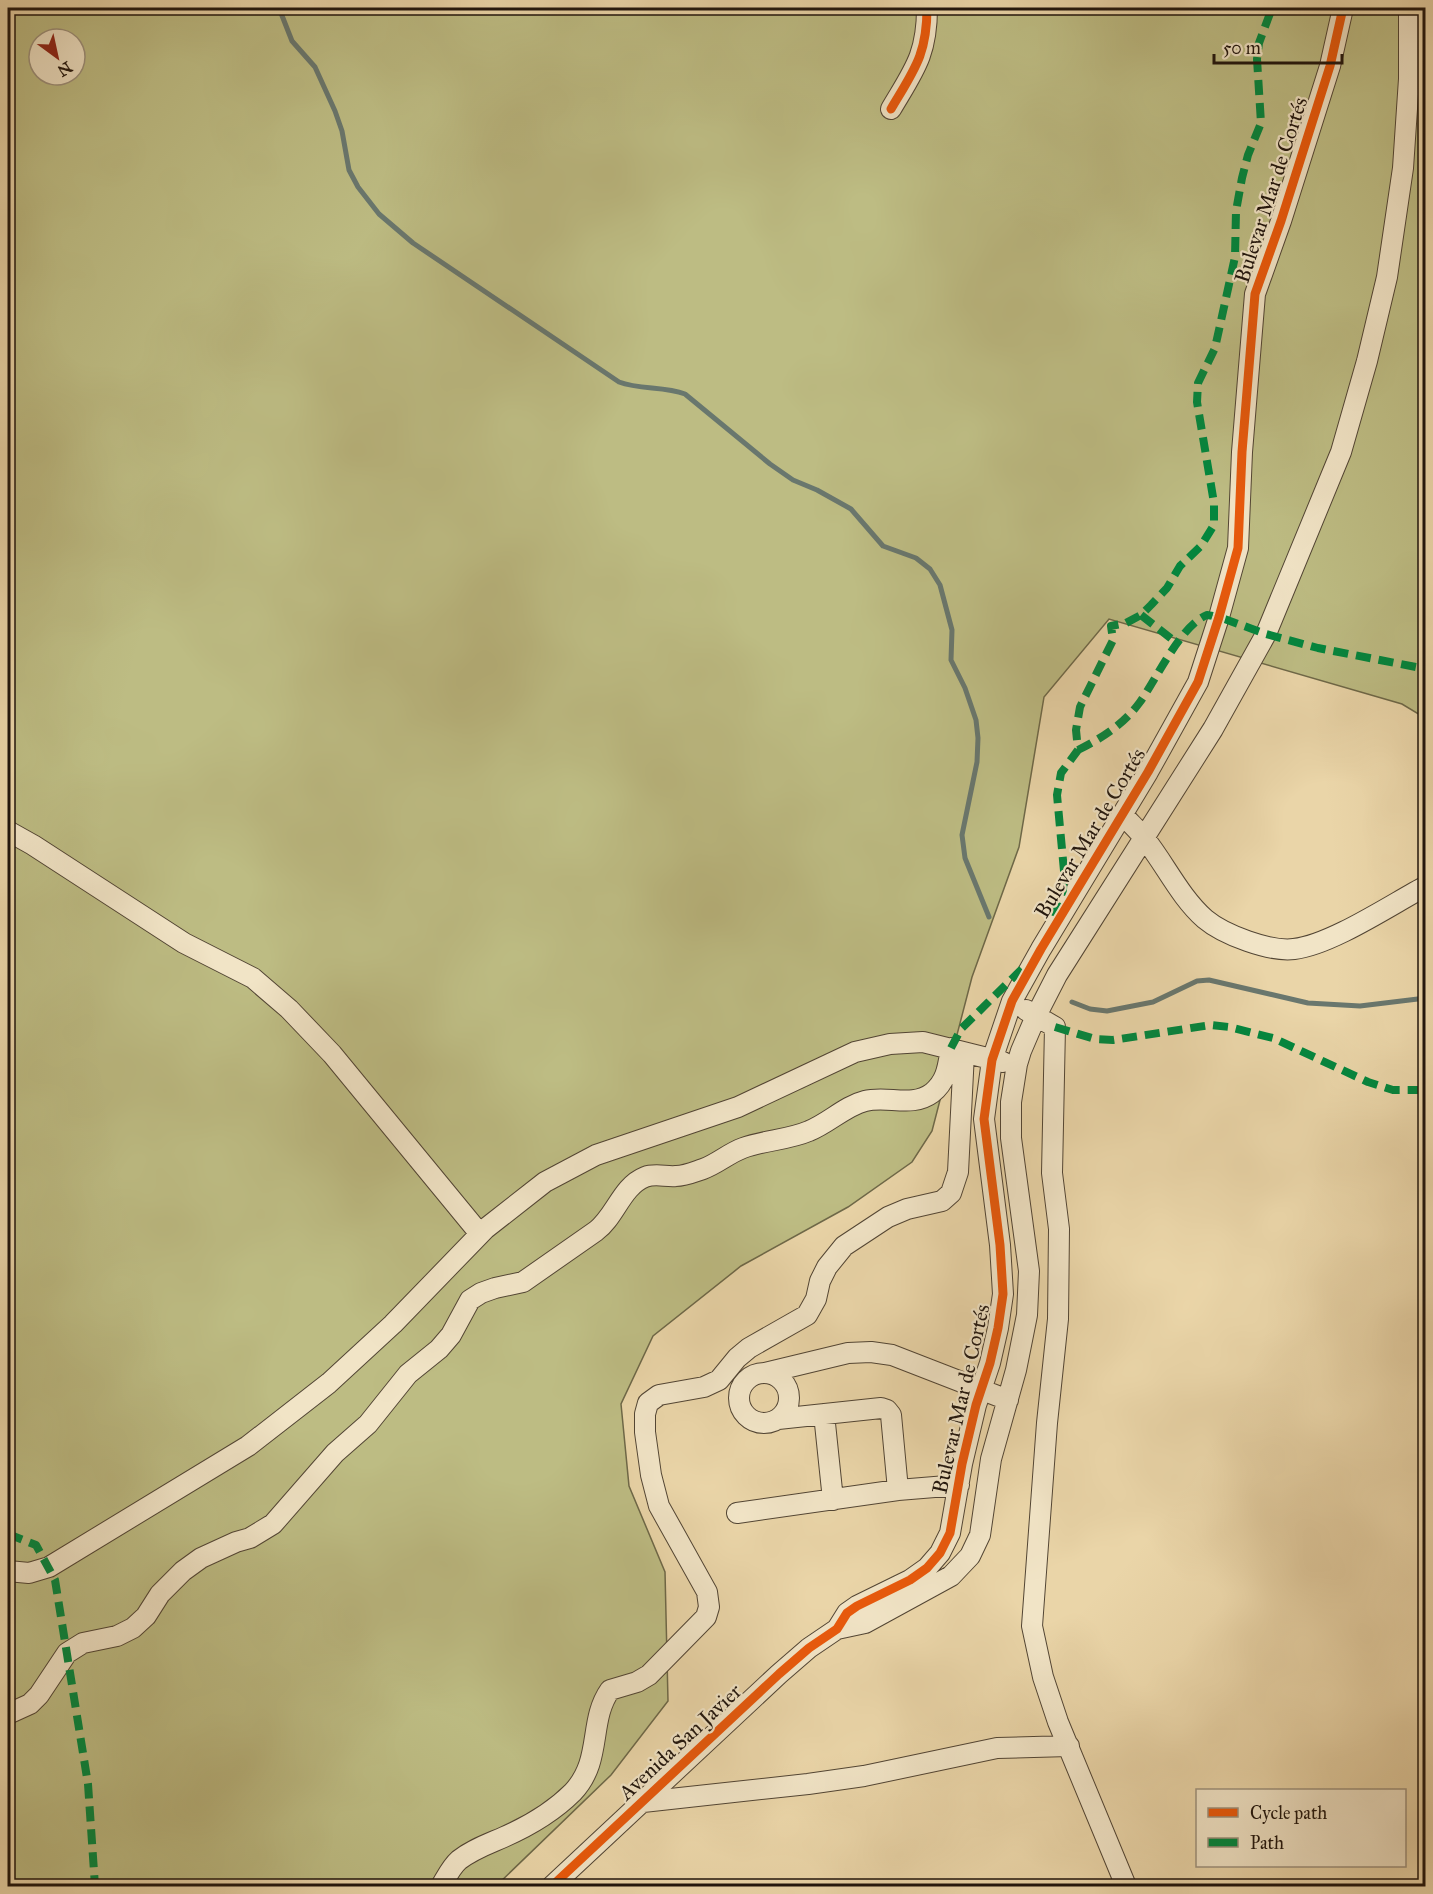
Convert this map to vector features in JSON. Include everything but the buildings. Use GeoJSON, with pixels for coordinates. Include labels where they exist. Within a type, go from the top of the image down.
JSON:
{"type":"FeatureCollection","features":[{"type":"Feature","properties":{"kind":"street"},"geometry":{"type":"LineString","coordinates":[[891,109],[923,50],[927,31],[927,8]]}},
{"type":"Feature","properties":{"kind":"street","name":"Bulevar Mar de Cortés"},"geometry":{"type":"LineString","coordinates":[[837,1629],[847,1613],[857,1606],[919,1574],[940,1553],[950,1533],[967,1440],[990,1363],[1003,1294],[1000,1245],[984,1119],[992,1060],[1012,1001],[1123,815],[1198,682],[1238,548],[1242,452],[1255,294],[1281,221],[1330,66],[1343,8]]}},
{"type":"Feature","properties":{"kind":"street"},"geometry":{"type":"LineString","coordinates":[[837,1629],[865,1623],[940,1583],[959,1569],[970,1556],[980,1535],[991,1460],[1016,1370],[1027,1315],[1029,1271],[1011,1138],[1011,1102],[1017,1064],[1036,1016],[1057,975],[1213,729],[1266,634],[1341,452],[1372,342],[1387,277],[1403,168],[1409,79],[1409,8]]}},
{"type":"Feature","properties":{"kind":"street"},"geometry":{"type":"LineString","coordinates":[[1123,815],[1144,837],[1182,891],[1205,918],[1231,936],[1267,946],[1294,950],[1337,935],[1425,886]]}},
{"type":"Feature","properties":{"kind":"street"},"geometry":{"type":"LineString","coordinates":[[8,831],[184,943],[254,978],[289,1009],[332,1054],[480,1234]]}},
{"type":"Feature","properties":{"kind":"street"},"geometry":{"type":"LineString","coordinates":[[1012,1001],[1055,1027],[1053,1173],[1059,1229],[1058,1319],[1047,1424],[1032,1626],[1043,1677],[1126,1887]]}},
{"type":"Feature","properties":{"kind":"street"},"geometry":{"type":"LineString","coordinates":[[8,1570],[29,1573],[49,1567],[248,1446],[337,1376],[393,1324],[480,1234],[545,1182],[596,1155],[738,1107],[855,1052],[890,1044],[923,1042],[992,1060],[1017,1064]]}},
{"type":"Feature","properties":{"kind":"street"},"geometry":{"type":"LineString","coordinates":[[8,1714],[30,1704],[39,1695],[67,1653],[83,1644],[117,1636],[133,1628],[146,1616],[160,1594],[183,1571],[201,1558],[250,1538],[273,1524],[335,1453],[368,1424],[408,1374],[439,1349],[451,1335],[470,1300],[495,1288],[523,1282],[596,1231],[636,1182],[653,1175],[687,1175],[706,1168],[743,1148],[788,1139],[807,1132],[845,1110],[869,1100],[921,1099],[932,1093],[946,1078],[958,1051]]}},
{"type":"Feature","properties":{"kind":"street"},"geometry":{"type":"LineString","coordinates":[[441,1887],[457,1862],[471,1851],[547,1814],[573,1791],[587,1772],[595,1749],[600,1708],[610,1690],[649,1676],[706,1617],[710,1607],[707,1592],[658,1506],[645,1432],[645,1414],[648,1403],[659,1395],[704,1387],[719,1380],[737,1358],[749,1348],[807,1315],[816,1299],[819,1281],[844,1246],[888,1217],[907,1209],[942,1201],[951,1193],[958,1172],[958,1051]]}},
{"type":"Feature","properties":{"kind":"street"},"geometry":{"type":"LineString","coordinates":[[898,1490],[891,1415],[887,1410],[881,1408],[756,1422],[743,1412],[740,1405],[741,1390],[745,1383],[750,1378],[765,1373],[823,1359],[871,1352],[892,1355],[1008,1400]]}},
{"type":"Feature","properties":{"kind":"street"},"geometry":{"type":"LineString","coordinates":[[789,1394],[800,1379],[823,1359]]}},
{"type":"Feature","properties":{"kind":"street"},"geometry":{"type":"LineString","coordinates":[[765,1373],[780,1378],[789,1394],[788,1407],[778,1419]]}},
{"type":"Feature","properties":{"kind":"street"},"geometry":{"type":"LineString","coordinates":[[824,1414],[833,1500]]}},
{"type":"Feature","properties":{"kind":"street"},"geometry":{"type":"LineString","coordinates":[[736,1513],[898,1490],[959,1485]]}},
{"type":"Feature","properties":{"kind":"street"},"geometry":{"type":"LineString","coordinates":[[940,1553],[959,1569]]}},
{"type":"Feature","properties":{"kind":"street","name":"Avenida San Javier"},"geometry":{"type":"LineString","coordinates":[[552,1887],[787,1668],[837,1629]]}},
{"type":"Feature","properties":{"kind":"street"},"geometry":{"type":"LineString","coordinates":[[643,1802],[864,1776],[997,1748],[1069,1746]]}},
{"type":"Feature","properties":{"kind":"shaded area"},"geometry":{"type":"Polygon","coordinates":[[[8,8],[1425,8],[1425,718],[1402,704],[1109,619],[1044,697],[1019,847],[972,977],[932,1131],[912,1162],[848,1207],[741,1266],[653,1336],[621,1404],[629,1486],[665,1572],[668,1701],[611,1775],[496,1886],[8,1886],[8,8]]]}},
{"type":"Feature","properties":{"kind":"waterway"},"geometry":{"type":"LineString","coordinates":[[279,8],[292,41],[315,67],[335,111],[342,131],[349,170],[358,187],[379,214],[413,243],[619,382],[685,394],[770,464],[793,480],[851,509],[883,546],[916,558],[930,569],[940,585],[952,630],[951,660],[965,688],[976,720],[977,762],[962,835],[965,858],[989,917]]}},
{"type":"Feature","properties":{"kind":"waterway"},"geometry":{"type":"LineString","coordinates":[[1072,1002],[1090,1009],[1107,1011],[1153,1002],[1197,981],[1209,980],[1308,1003],[1360,1006],[1426,998]]}},
{"type":"Feature","properties":{"kind":"marked path"},"geometry":{"type":"LineString","coordinates":[[1053,916],[1063,890],[1064,871],[1057,795],[1061,773],[1078,750],[1076,730],[1080,707],[1113,640],[1111,626],[1126,623],[1141,615],[1167,588],[1180,566],[1201,546],[1214,525],[1214,503],[1197,402],[1198,383],[1215,348],[1235,257],[1236,211],[1242,178],[1248,155],[1261,123],[1257,59],[1259,43],[1272,8]]}},
{"type":"Feature","properties":{"kind":"marked path"},"geometry":{"type":"LineString","coordinates":[[1141,615],[1178,644]]}},
{"type":"Feature","properties":{"kind":"marked path"},"geometry":{"type":"LineString","coordinates":[[1078,750],[1104,735],[1127,717],[1140,702],[1170,653],[1188,629],[1207,615],[1318,648],[1426,669]]}},
{"type":"Feature","properties":{"kind":"marked path"},"geometry":{"type":"LineString","coordinates":[[951,1048],[961,1029],[1026,965]]}},
{"type":"Feature","properties":{"kind":"marked path"},"geometry":{"type":"LineString","coordinates":[[1055,1027],[1095,1039],[1113,1040],[1211,1025],[1229,1027],[1273,1038],[1368,1082],[1393,1090],[1426,1090]]}},
{"type":"Feature","properties":{"kind":"marked path"},"geometry":{"type":"LineString","coordinates":[[8,1534],[36,1545],[55,1580],[88,1784],[95,1886]]}},
{"type":"Feature","properties":{"kind":"cycle path"},"geometry":{"type":"LineString","coordinates":[[891,109],[918,62],[925,38],[927,8]]}},
{"type":"Feature","properties":{"kind":"cycle path"},"geometry":{"type":"LineString","coordinates":[[552,1886],[779,1674],[809,1648],[837,1629],[847,1613],[910,1580],[927,1568],[940,1553],[950,1533],[962,1464],[976,1405],[990,1363],[1003,1294],[1000,1245],[984,1119],[992,1060],[1012,1001],[1148,772],[1198,682],[1238,548],[1242,452],[1255,294],[1281,221],[1330,66],[1343,8]]}}]}
